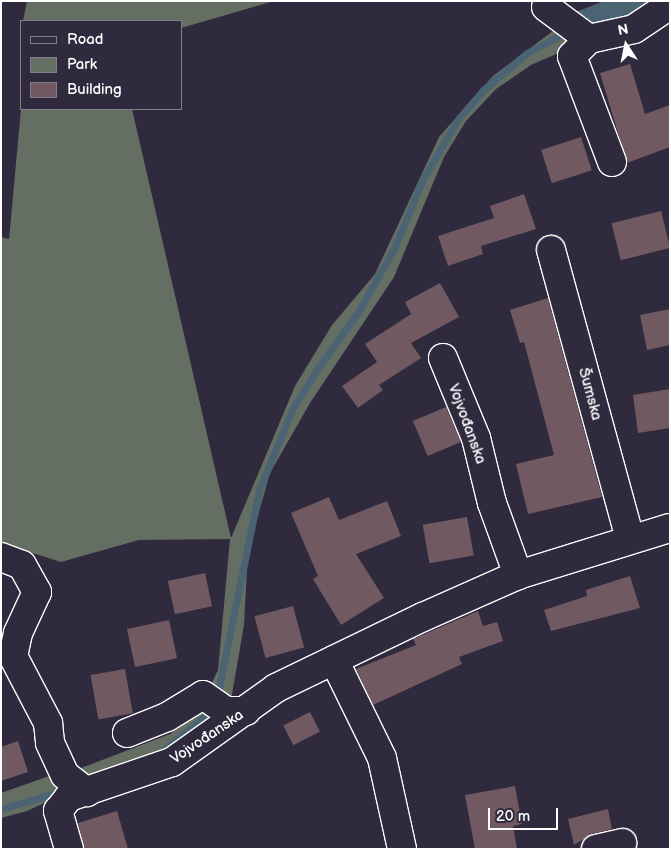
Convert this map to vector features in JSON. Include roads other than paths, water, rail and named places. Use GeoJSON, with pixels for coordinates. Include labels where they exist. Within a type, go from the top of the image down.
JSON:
{"type":"FeatureCollection","features":[{"type":"Feature","properties":{"kind":"street"},"geometry":{"type":"LineString","coordinates":[[612,162],[572,56],[588,38],[634,29],[670,5]]}},
{"type":"Feature","properties":{"kind":"street"},"geometry":{"type":"LineString","coordinates":[[553,13],[588,38]]}},
{"type":"Feature","properties":{"kind":"street","name":"Šumska"},"geometry":{"type":"LineString","coordinates":[[550,250],[630,538]]}},
{"type":"Feature","properties":{"kind":"street","name":"Vojvođanska"},"geometry":{"type":"LineString","coordinates":[[443,358],[476,438],[492,503],[518,575]]}},
{"type":"Feature","properties":{"kind":"street","name":"Vojvođanska"},"geometry":{"type":"LineString","coordinates":[[69,849],[58,811],[79,786],[172,762],[236,711],[276,688],[518,575],[630,538],[670,528]]}},
{"type":"Feature","properties":{"kind":"street"},"geometry":{"type":"LineString","coordinates":[[1,557],[22,565],[37,592],[18,633],[13,656],[48,723],[50,743],[79,786]]}},
{"type":"Feature","properties":{"kind":"street"},"geometry":{"type":"LineString","coordinates":[[334,660],[382,758],[402,849]]}},
{"type":"Feature","properties":{"kind":"street"},"geometry":{"type":"LineString","coordinates":[[127,733],[167,718],[203,696],[236,711]]}},
{"type":"Feature","properties":{"kind":"water"},"geometry":{"type":"Polygon","coordinates":[[[604,1],[663,1],[604,30],[571,14],[604,1]]]}},
{"type":"Feature","properties":{"kind":"waterway"},"geometry":{"type":"LineString","coordinates":[[217,697],[259,490],[292,410],[317,369],[357,314],[394,249],[423,179],[459,118],[483,90],[527,53],[568,31]]}},
{"type":"Feature","properties":{"kind":"waterway"},"geometry":{"type":"LineString","coordinates":[[156,756],[203,718],[211,706]]}},
{"type":"Feature","properties":{"kind":"waterway"},"geometry":{"type":"LineString","coordinates":[[1,809],[62,791]]}}]}
